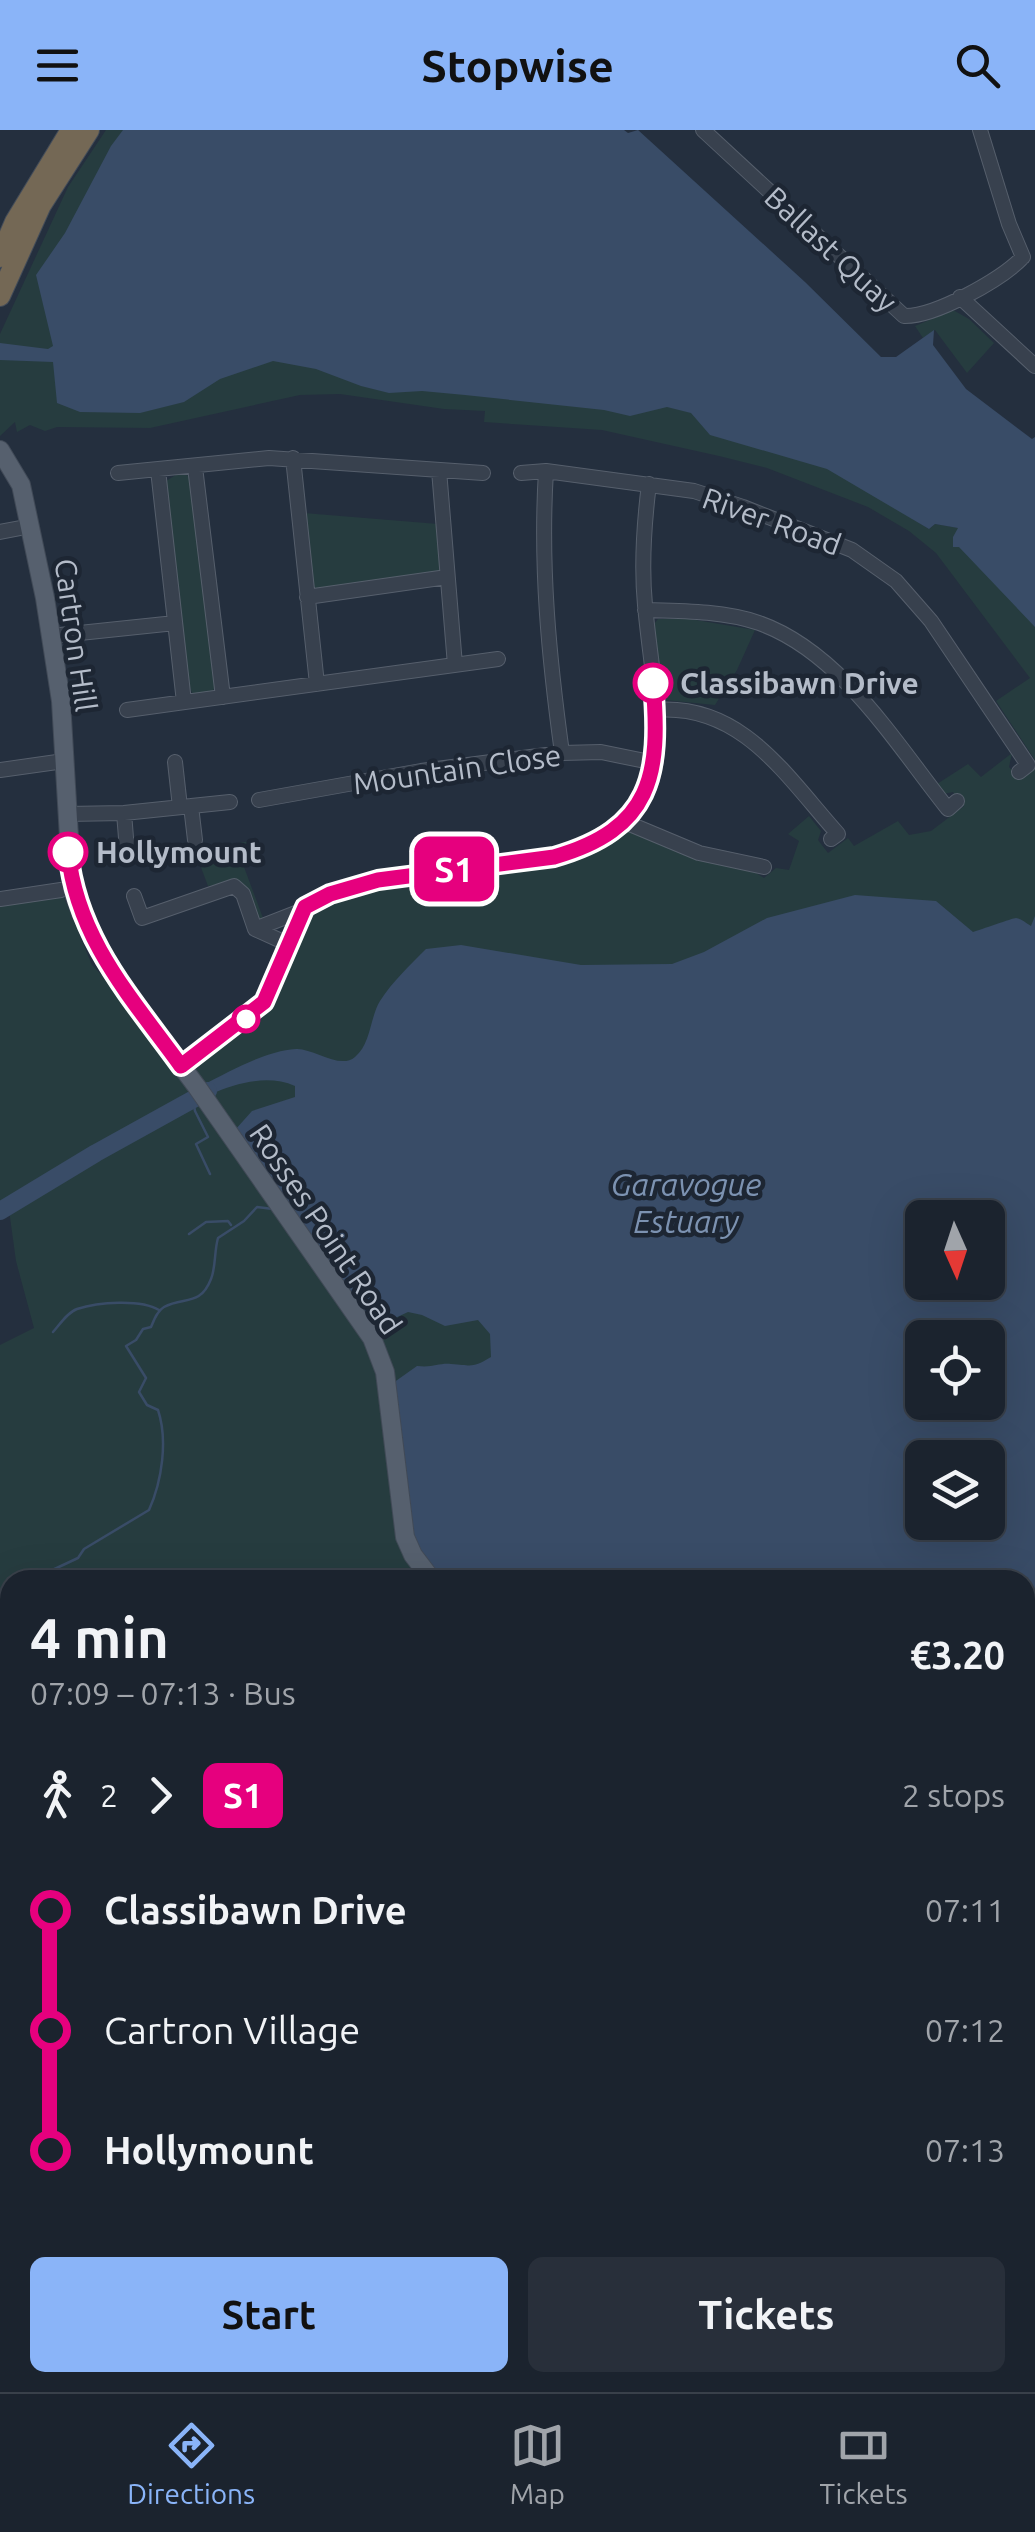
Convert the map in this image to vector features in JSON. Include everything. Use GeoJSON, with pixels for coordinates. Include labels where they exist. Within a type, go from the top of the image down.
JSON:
{"type":"FeatureCollection","features":[{"type":"Feature","properties":{"kind":"highway"},"geometry":{"type":"LineString","coordinates":[[4,273],[8,228],[71,130]]}},
{"type":"Feature","properties":{"kind":"highway"},"geometry":{"type":"LineString","coordinates":[[4,273],[89,130]]}},
{"type":"Feature","properties":{"kind":"main road","name":"Cartron Hill"},"geometry":{"type":"LineString","coordinates":[[2,456],[21,485],[51,636],[61,701],[72,888],[80,913],[116,978],[197,1087]]}},
{"type":"Feature","properties":{"kind":"main road","name":"Rosses Point Road"},"geometry":{"type":"LineString","coordinates":[[197,1087],[372,1338],[385,1372],[405,1537],[424,1570]]}},
{"type":"Feature","properties":{"kind":"street","name":"Ballast Quay"},"geometry":{"type":"LineString","coordinates":[[703,130],[904,316],[924,314],[1003,276],[1029,256]]}},
{"type":"Feature","properties":{"kind":"street"},"geometry":{"type":"LineString","coordinates":[[980,130],[1009,224],[1029,256]]}},
{"type":"Feature","properties":{"kind":"street"},"geometry":{"type":"LineString","coordinates":[[960,296],[1035,366]]}},
{"type":"Feature","properties":{"kind":"street"},"geometry":{"type":"LineString","coordinates":[[293,458],[317,684]]}},
{"type":"Feature","properties":{"kind":"street"},"geometry":{"type":"LineString","coordinates":[[118,473],[293,458],[341,465],[483,473]]}},
{"type":"Feature","properties":{"kind":"street"},"geometry":{"type":"LineString","coordinates":[[195,467],[223,696]]}},
{"type":"Feature","properties":{"kind":"street"},"geometry":{"type":"LineString","coordinates":[[158,470],[184,702]]}},
{"type":"Feature","properties":{"kind":"street"},"geometry":{"type":"LineString","coordinates":[[440,470],[455,665]]}},
{"type":"Feature","properties":{"kind":"street"},"geometry":{"type":"LineString","coordinates":[[546,471],[543,588],[562,752]]}},
{"type":"Feature","properties":{"kind":"street","name":"River Road"},"geometry":{"type":"LineString","coordinates":[[521,474],[546,471],[694,492],[852,550],[896,582],[930,621],[1028,765],[1019,772]]}},
{"type":"Feature","properties":{"kind":"street"},"geometry":{"type":"LineString","coordinates":[[256,929],[330,894],[378,880],[554,857],[578,850],[626,822],[641,804],[655,763],[655,710],[642,539],[649,484]]}},
{"type":"Feature","properties":{"kind":"street"},"geometry":{"type":"LineString","coordinates":[[0,532],[31,526]]}},
{"type":"Feature","properties":{"kind":"street"},"geometry":{"type":"LineString","coordinates":[[307,597],[447,577]]}},
{"type":"Feature","properties":{"kind":"street"},"geometry":{"type":"LineString","coordinates":[[645,610],[684,611],[759,623],[814,652],[850,686],[948,809],[957,801]]}},
{"type":"Feature","properties":{"kind":"street"},"geometry":{"type":"LineString","coordinates":[[51,636],[175,623]]}},
{"type":"Feature","properties":{"kind":"street"},"geometry":{"type":"LineString","coordinates":[[127,710],[498,659]]}},
{"type":"Feature","properties":{"kind":"street"},"geometry":{"type":"LineString","coordinates":[[655,710],[677,708],[718,718],[756,744],[838,834],[831,839]]}},
{"type":"Feature","properties":{"kind":"street","name":"Mountain Close"},"geometry":{"type":"LineString","coordinates":[[259,800],[421,771],[562,752],[601,752],[655,763]]}},
{"type":"Feature","properties":{"kind":"street"},"geometry":{"type":"LineString","coordinates":[[0,770],[64,762]]}},
{"type":"Feature","properties":{"kind":"street"},"geometry":{"type":"LineString","coordinates":[[175,762],[195,840]]}},
{"type":"Feature","properties":{"kind":"street"},"geometry":{"type":"LineString","coordinates":[[67,814],[124,813],[230,802]]}},
{"type":"Feature","properties":{"kind":"street"},"geometry":{"type":"LineString","coordinates":[[124,813],[127,850]]}},
{"type":"Feature","properties":{"kind":"street"},"geometry":{"type":"LineString","coordinates":[[626,822],[699,853],[764,866]]}},
{"type":"Feature","properties":{"kind":"street"},"geometry":{"type":"LineString","coordinates":[[134,896],[142,918],[234,886],[243,894],[256,929],[288,944]]}},
{"type":"Feature","properties":{"kind":"street"},"geometry":{"type":"LineString","coordinates":[[0,899],[61,890]]}},
{"type":"Feature","properties":{"kind":"street"},"geometry":{"type":"LineString","coordinates":[[181,1066],[259,1008],[301,911]]}},
{"type":"Feature","properties":{"kind":"green space"},"geometry":{"type":"Polygon","coordinates":[[[106,130],[449,130],[861,487],[929,529],[935,524],[959,528],[1035,581],[1035,760],[996,701],[1030,678],[936,553],[909,531],[868,507],[767,468],[602,430],[484,422],[485,411],[340,394],[300,395],[150,428],[57,427],[45,431],[30,425],[17,432],[15,422],[0,436],[0,334],[68,187],[106,130]]]}},
{"type":"Feature","properties":{"kind":"green space"},"geometry":{"type":"Polygon","coordinates":[[[953,310],[969,319],[994,343],[967,373],[935,330],[923,338],[915,326],[953,310]]]}},
{"type":"Feature","properties":{"kind":"green space"},"geometry":{"type":"Polygon","coordinates":[[[179,473],[189,476],[218,682],[210,695],[194,696],[187,683],[166,481],[179,473]]]}},
{"type":"Feature","properties":{"kind":"green space"},"geometry":{"type":"Polygon","coordinates":[[[304,513],[438,524],[442,573],[311,592],[304,513]]]}},
{"type":"Feature","properties":{"kind":"green space"},"geometry":{"type":"Polygon","coordinates":[[[658,619],[690,619],[755,630],[715,705],[665,700],[662,696],[654,624],[658,619]]]}},
{"type":"Feature","properties":{"kind":"green space","name":"Garavogue Estuary"},"geometry":{"type":"Polygon","coordinates":[[[1012,753],[1009,767],[1020,779],[1035,768],[1035,1570],[441,1570],[389,1356],[376,1328],[193,1072],[197,1060],[266,1011],[305,922],[311,913],[330,901],[393,883],[567,859],[630,830],[764,878],[776,868],[789,870],[799,841],[788,834],[809,816],[821,831],[818,840],[828,853],[848,838],[854,846],[898,821],[909,835],[931,831],[964,806],[953,792],[943,794],[937,784],[968,764],[981,777],[1012,753]]]}},
{"type":"Feature","properties":{"kind":"green space"},"geometry":{"type":"Polygon","coordinates":[[[251,841],[244,867],[263,918],[260,920],[245,886],[237,881],[208,886],[194,849],[251,841]]]}},
{"type":"Feature","properties":{"kind":"green space"},"geometry":{"type":"Polygon","coordinates":[[[63,895],[92,965],[192,1090],[176,1104],[114,1134],[0,1206],[0,906],[63,895]]]}},
{"type":"Feature","properties":{"kind":"green space"},"geometry":{"type":"Polygon","coordinates":[[[199,1099],[351,1312],[374,1360],[422,1570],[0,1570],[0,1345],[34,1328],[16,1261],[9,1210],[99,1152],[165,1122],[199,1099]]]}},
{"type":"Feature","properties":{"kind":"water"},"geometry":{"type":"Polygon","coordinates":[[[123,130],[638,130],[881,357],[896,357],[934,330],[933,345],[966,389],[1032,439],[1035,437],[1035,627],[959,547],[953,547],[958,528],[935,524],[929,529],[827,469],[710,435],[691,413],[667,407],[630,416],[465,395],[389,393],[316,369],[273,361],[220,379],[184,402],[140,413],[80,412],[57,403],[53,362],[0,360],[0,343],[48,349],[53,346],[36,275],[65,233],[123,130]]]}},
{"type":"Feature","properties":{"kind":"water","name":"Garavogue Estuary"},"geometry":{"type":"Polygon","coordinates":[[[855,895],[936,901],[973,932],[1016,918],[1031,926],[1035,916],[1035,1570],[435,1570],[417,1547],[409,1517],[393,1383],[417,1366],[471,1365],[484,1361],[491,1357],[490,1334],[478,1320],[445,1326],[408,1312],[376,1327],[235,1130],[252,1111],[295,1097],[295,1086],[252,1081],[211,1094],[203,1085],[248,1062],[284,1051],[303,1050],[342,1061],[355,1057],[364,1045],[380,1001],[426,949],[461,945],[581,965],[672,964],[704,952],[767,918],[855,895]]]}},
{"type":"Feature","properties":{"kind":"waterway"},"geometry":{"type":"LineString","coordinates":[[0,1211],[208,1091]]}},
{"type":"Feature","properties":{"kind":"waterway"},"geometry":{"type":"LineString","coordinates":[[193,1100],[208,1137],[196,1144],[210,1174]]}},
{"type":"Feature","properties":{"kind":"waterway"},"geometry":{"type":"LineString","coordinates":[[52,1570],[78,1558],[84,1549],[149,1510],[157,1486],[162,1460],[161,1422],[158,1410],[147,1405],[139,1392],[146,1378],[126,1346],[143,1329],[151,1327],[164,1307],[202,1294],[213,1274],[218,1238],[257,1207],[273,1209]]}},
{"type":"Feature","properties":{"kind":"waterway"},"geometry":{"type":"LineString","coordinates":[[189,1234],[206,1222],[228,1221],[231,1225]]}},
{"type":"Feature","properties":{"kind":"waterway"},"geometry":{"type":"LineString","coordinates":[[53,1332],[70,1313],[86,1307],[131,1303],[159,1310]]}},
{"type":"Feature","properties":{"kind":"bus line","name":"S1"},"geometry":{"type":"LineString","coordinates":[[68,852],[72,888],[98,949],[181,1066],[264,1002],[301,911],[314,902],[362,884],[392,878],[554,857],[578,850],[626,822],[641,804],[655,763],[653,683]]}},
{"type":"Feature","properties":{"kind":"place","name":"Classibawn Drive"},"geometry":{"type":"Point","coordinates":[653,683]}},
{"type":"Feature","properties":{"kind":"place","name":"Hollymount"},"geometry":{"type":"Point","coordinates":[68,852]}}]}
